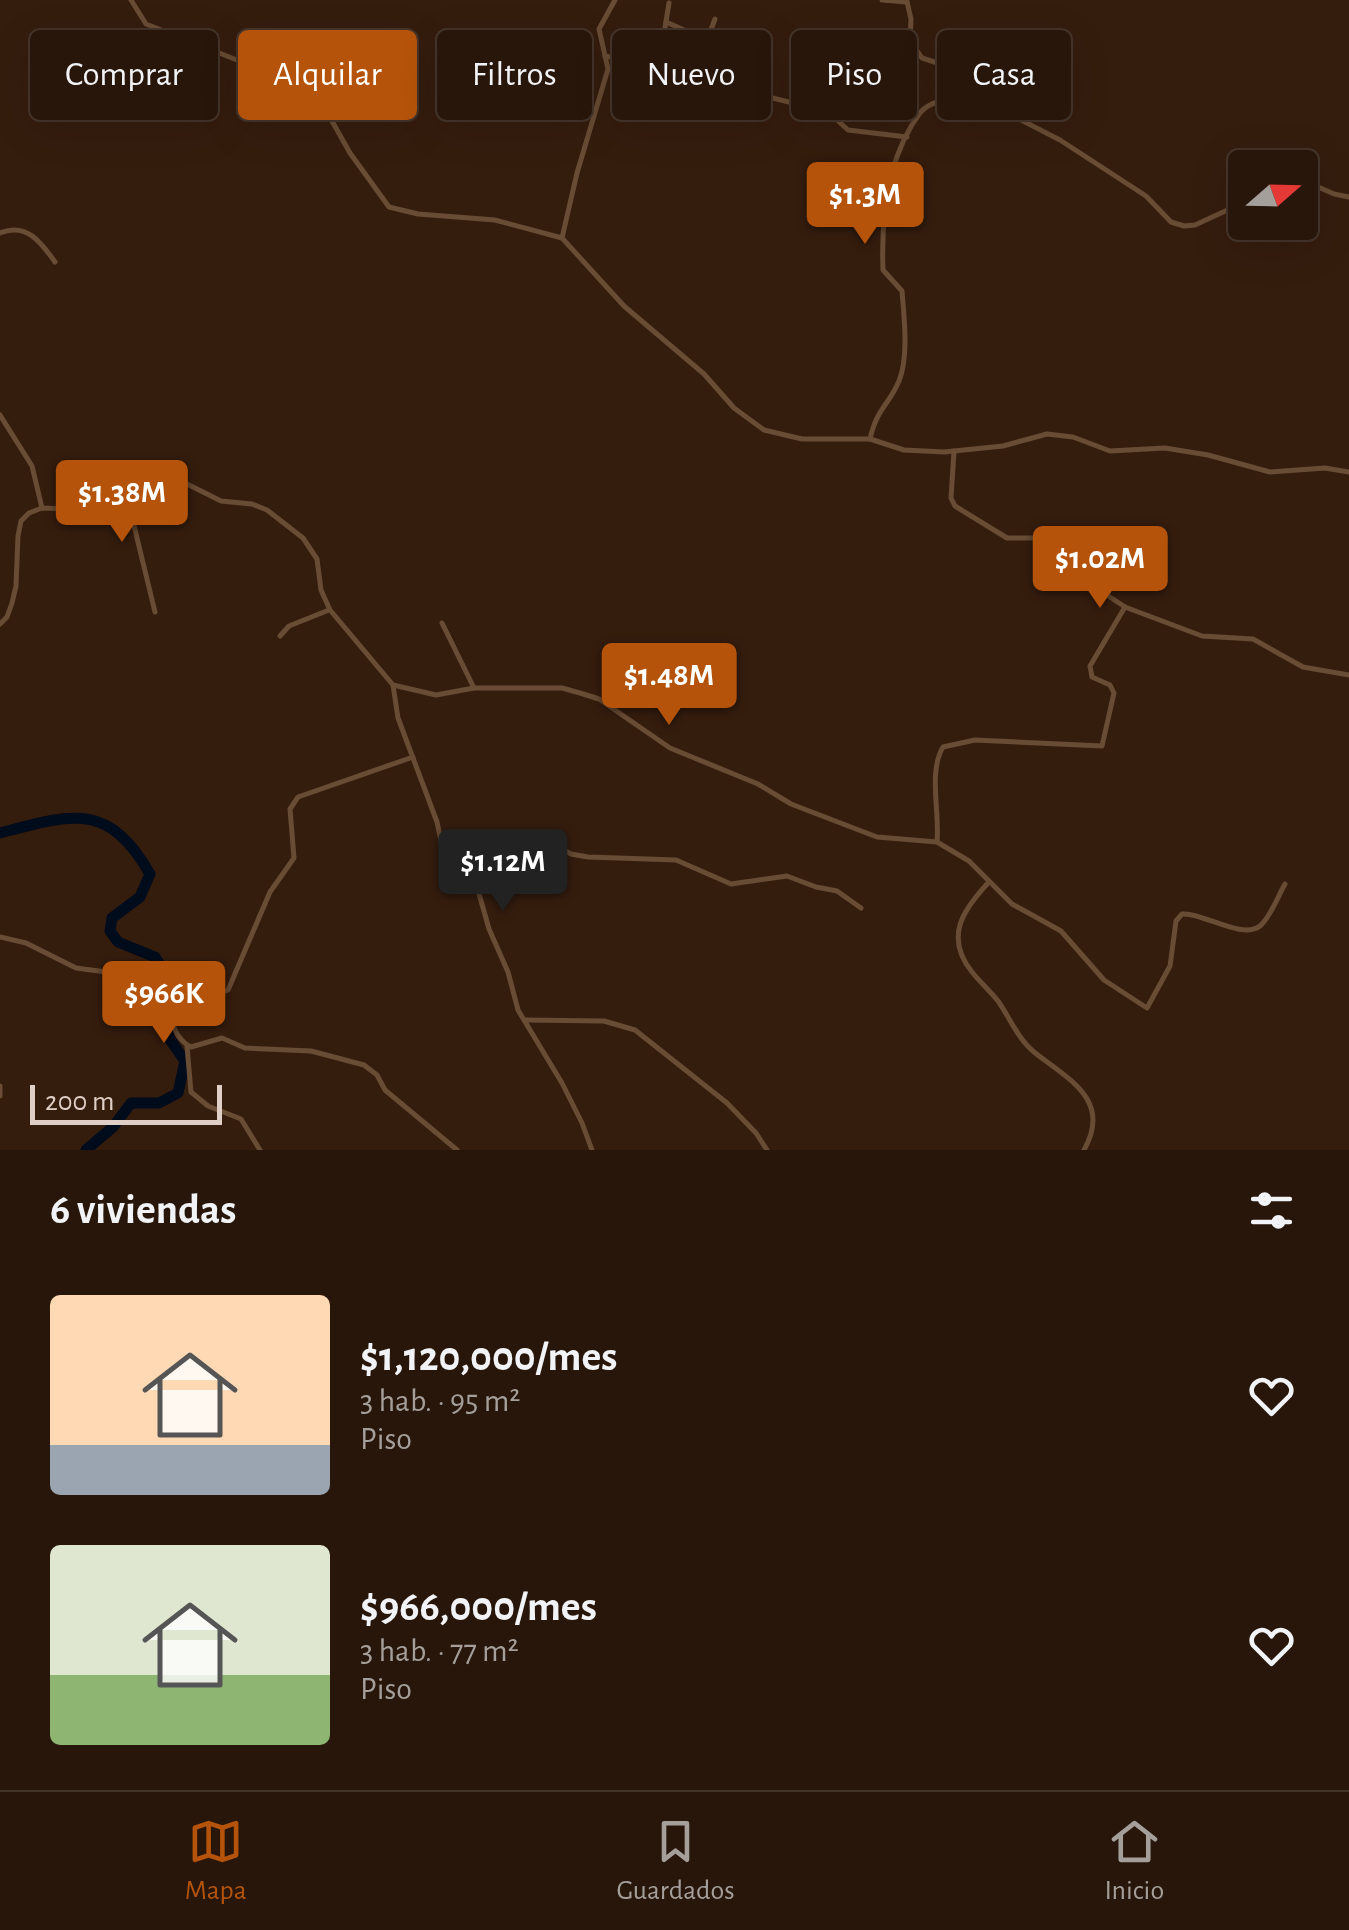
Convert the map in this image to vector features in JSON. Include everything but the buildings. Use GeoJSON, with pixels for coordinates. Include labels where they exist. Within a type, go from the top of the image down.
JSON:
{"type":"FeatureCollection","features":[{"type":"Feature","properties":{"kind":"street"},"geometry":{"type":"LineString","coordinates":[[132,0],[146,24],[247,64],[279,91],[328,114],[389,207],[418,214],[495,220],[562,238],[624,306],[704,374],[734,408],[764,430],[802,439],[870,439],[904,450],[954,451],[1003,446],[1047,434],[1073,437],[1110,452],[1165,448],[1270,472],[1326,468],[1349,472]]}},
{"type":"Feature","properties":{"kind":"street"},"geometry":{"type":"LineString","coordinates":[[562,238],[608,70],[600,29],[614,0]]}},
{"type":"Feature","properties":{"kind":"street"},"geometry":{"type":"LineString","coordinates":[[882,0],[908,1],[910,41],[922,58],[937,63]]}},
{"type":"Feature","properties":{"kind":"street"},"geometry":{"type":"LineString","coordinates":[[665,30],[669,3]]}},
{"type":"Feature","properties":{"kind":"street"},"geometry":{"type":"LineString","coordinates":[[666,22],[707,40],[714,19]]}},
{"type":"Feature","properties":{"kind":"street"},"geometry":{"type":"LineString","coordinates":[[605,56],[612,58]]}},
{"type":"Feature","properties":{"kind":"street"},"geometry":{"type":"LineString","coordinates":[[771,98],[810,107],[836,118],[848,130],[907,137]]}},
{"type":"Feature","properties":{"kind":"street"},"geometry":{"type":"LineString","coordinates":[[870,439],[875,417],[902,372],[902,291],[884,274],[885,198],[907,137],[924,108],[937,103]]}},
{"type":"Feature","properties":{"kind":"street"},"geometry":{"type":"LineString","coordinates":[[1018,120],[1041,129],[1137,190],[1177,225],[1208,221],[1228,211]]}},
{"type":"Feature","properties":{"kind":"street"},"geometry":{"type":"LineString","coordinates":[[1318,187],[1349,196]]}},
{"type":"Feature","properties":{"kind":"street"},"geometry":{"type":"LineString","coordinates":[[0,234],[18,229],[28,232],[56,262]]}},
{"type":"Feature","properties":{"kind":"street"},"geometry":{"type":"LineString","coordinates":[[0,415],[32,466],[42,508]]}},
{"type":"Feature","properties":{"kind":"street"},"geometry":{"type":"LineString","coordinates":[[954,451],[951,498],[955,506],[1008,538],[1055,541],[1107,595],[1125,607],[1202,636],[1253,639],[1303,667],[1349,675]]}},
{"type":"Feature","properties":{"kind":"street"},"geometry":{"type":"LineString","coordinates":[[124,473],[156,612]]}},
{"type":"Feature","properties":{"kind":"street"},"geometry":{"type":"LineString","coordinates":[[0,624],[7,617],[16,586],[21,522],[28,513],[42,508],[67,509],[108,476],[167,474],[221,502],[252,504],[279,517],[312,548],[321,590],[330,610],[393,685],[398,718],[437,822],[442,852],[452,868],[478,890],[514,998],[582,1123],[592,1150]]}},
{"type":"Feature","properties":{"kind":"street"},"geometry":{"type":"LineString","coordinates":[[1107,595],[1139,530]]}},
{"type":"Feature","properties":{"kind":"street"},"geometry":{"type":"LineString","coordinates":[[937,842],[940,818],[936,770],[943,746],[974,740],[1102,746],[1114,693],[1110,685],[1092,677],[1090,666],[1125,607]]}},
{"type":"Feature","properties":{"kind":"street"},"geometry":{"type":"LineString","coordinates":[[280,636],[289,626],[330,610]]}},
{"type":"Feature","properties":{"kind":"street"},"geometry":{"type":"LineString","coordinates":[[442,623],[474,688]]}},
{"type":"Feature","properties":{"kind":"street"},"geometry":{"type":"LineString","coordinates":[[393,685],[436,696],[474,688],[562,688],[580,692],[598,699],[670,748],[758,784],[790,804],[877,837],[937,842],[969,861],[1012,904],[1060,931],[1104,980],[1147,1008],[1170,966],[1176,920],[1182,914],[1254,930],[1261,925],[1285,884]]}},
{"type":"Feature","properties":{"kind":"street"},"geometry":{"type":"LineString","coordinates":[[0,937],[26,943],[76,968],[170,989],[191,983],[215,995],[228,990],[270,892],[294,858],[290,809],[298,797],[413,756]]}},
{"type":"Feature","properties":{"kind":"street"},"geometry":{"type":"LineString","coordinates":[[442,852],[548,840],[571,854],[588,857],[667,858],[731,884],[787,876],[837,891],[860,908]]}},
{"type":"Feature","properties":{"kind":"street"},"geometry":{"type":"LineString","coordinates":[[988,883],[960,919],[959,944],[964,960],[1000,1004],[1023,1042],[1086,1094],[1090,1138],[1084,1150]]}},
{"type":"Feature","properties":{"kind":"street"},"geometry":{"type":"LineString","coordinates":[[170,989],[174,1028],[187,1046],[191,1092],[208,1106],[240,1118],[260,1150]]}},
{"type":"Feature","properties":{"kind":"street"},"geometry":{"type":"LineString","coordinates":[[525,1020],[604,1021],[635,1030],[727,1103],[767,1150]]}},
{"type":"Feature","properties":{"kind":"street"},"geometry":{"type":"LineString","coordinates":[[187,1046],[222,1038],[245,1048],[311,1051],[364,1065],[372,1069],[394,1098],[457,1150]]}},
{"type":"Feature","properties":{"kind":"street"},"geometry":{"type":"LineString","coordinates":[[0,1086],[0,1096]]}},
{"type":"Feature","properties":{"kind":"waterway"},"geometry":{"type":"LineString","coordinates":[[0,833],[48,821],[86,819],[119,834],[150,874],[140,897],[112,918],[110,931],[118,942],[155,957],[164,971],[169,1038],[185,1061],[178,1093],[159,1103],[131,1103],[113,1127],[86,1150]]}}]}
